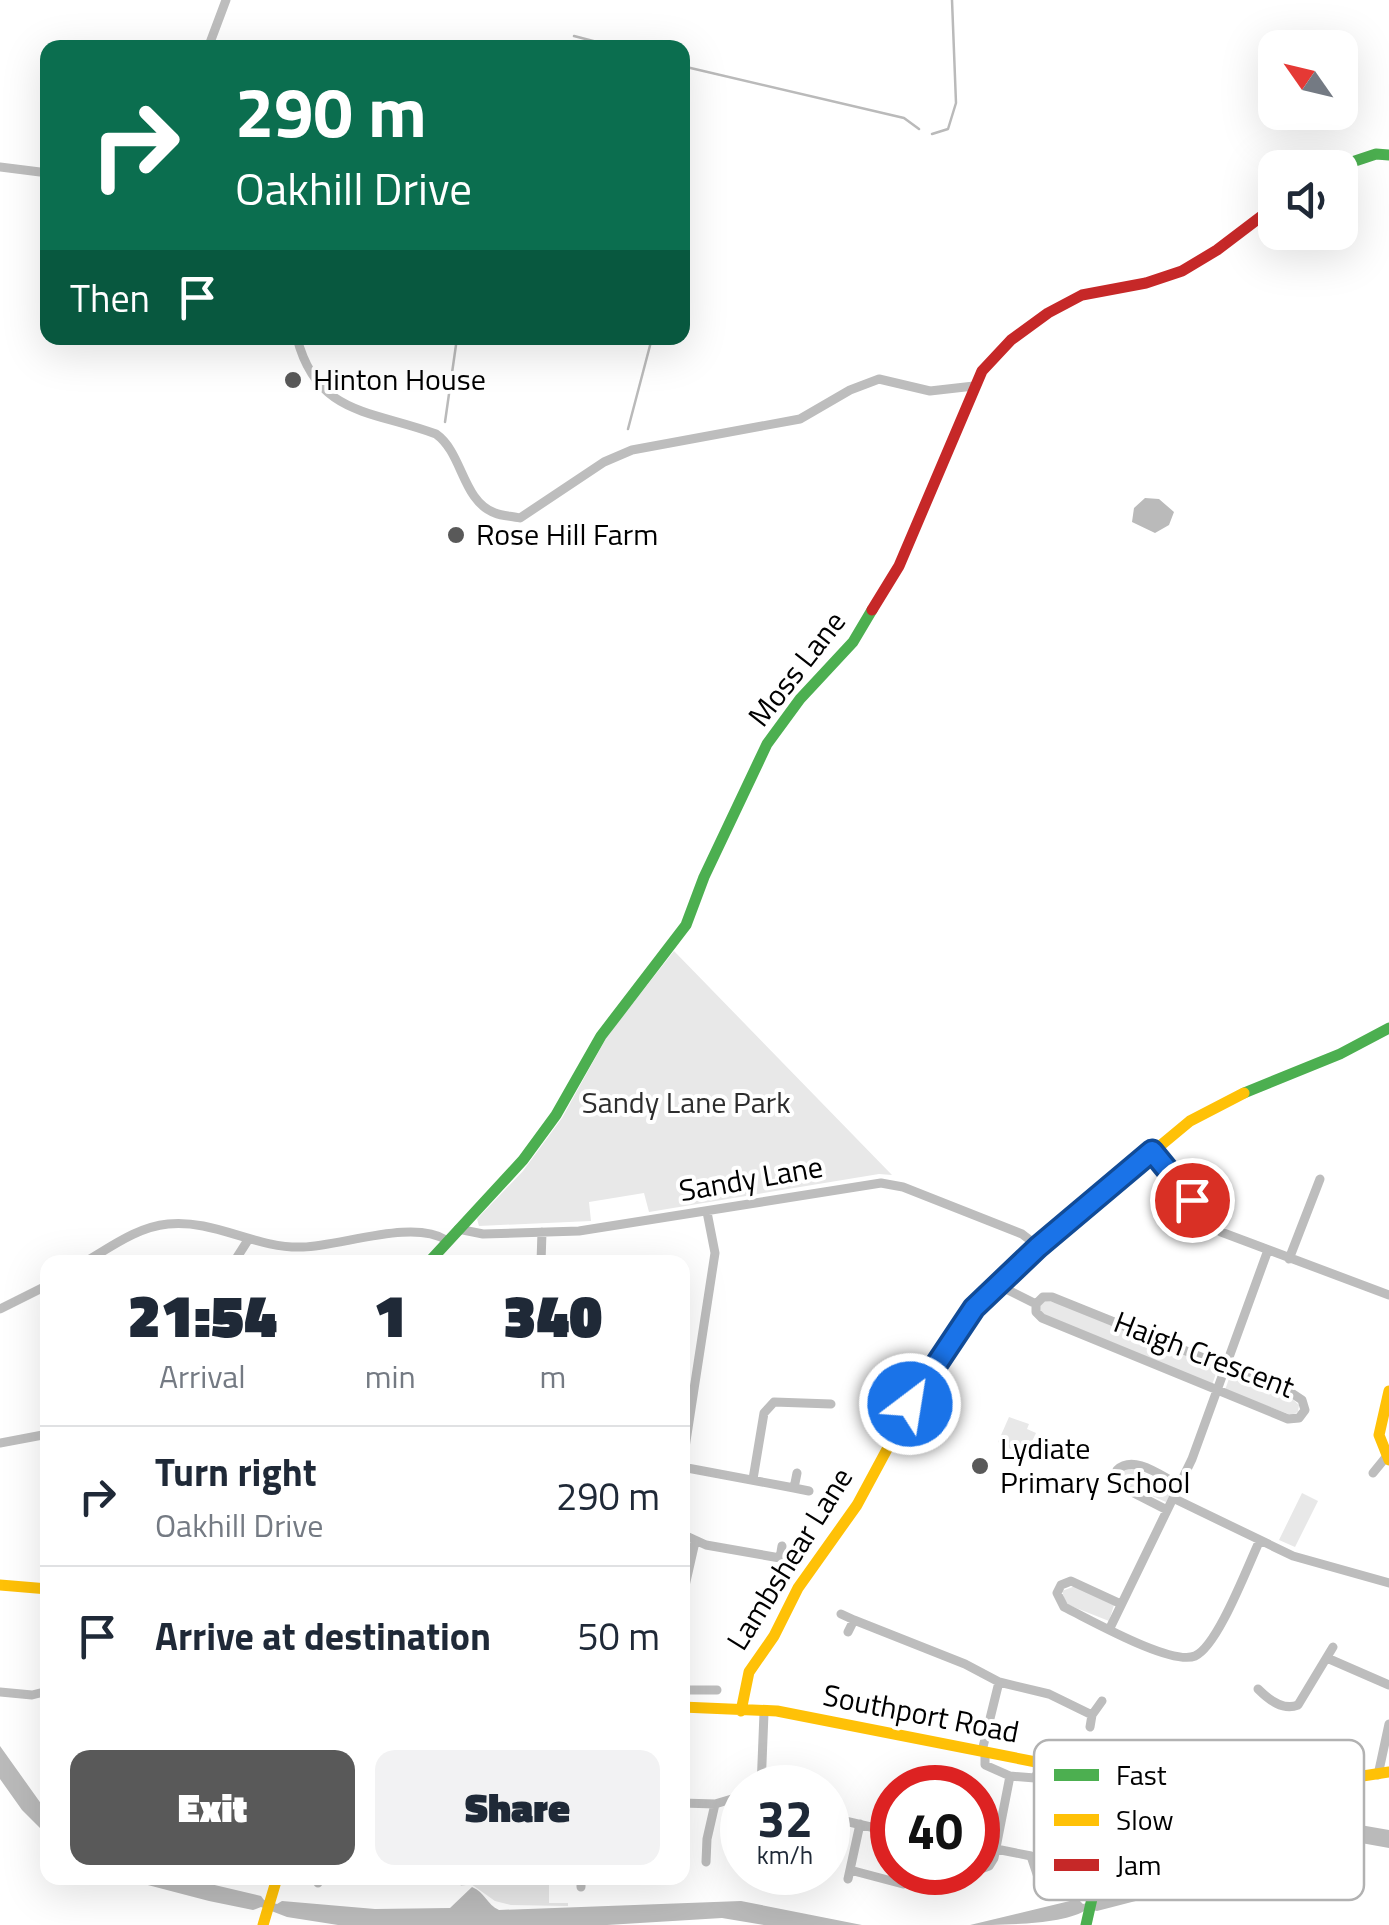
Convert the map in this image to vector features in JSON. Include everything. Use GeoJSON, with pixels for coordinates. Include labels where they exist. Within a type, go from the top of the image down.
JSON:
{"type":"FeatureCollection","features":[{"type":"Feature","properties":{"kind":"street"},"geometry":{"type":"LineString","coordinates":[[211,40],[226,0]]}},
{"type":"Feature","properties":{"kind":"street"},"geometry":{"type":"LineString","coordinates":[[1358,160],[1376,154],[1389,155]]}},
{"type":"Feature","properties":{"kind":"street"},"geometry":{"type":"LineString","coordinates":[[0,168],[40,172]]}},
{"type":"Feature","properties":{"kind":"street","name":"Moss Lane"},"geometry":{"type":"LineString","coordinates":[[434,1255],[496,1191],[545,1130],[601,1036],[686,925],[704,877],[768,744],[800,699],[853,642],[900,566],[982,371],[1011,340],[1048,313],[1082,296],[1182,271],[1258,219]]}},
{"type":"Feature","properties":{"kind":"street"},"geometry":{"type":"LineString","coordinates":[[300,345],[309,374],[338,402],[436,434],[448,442],[478,500],[492,513],[520,518],[604,462],[632,450],[800,419],[850,390],[879,379],[930,391],[974,386]]}},
{"type":"Feature","properties":{"kind":"street","name":"Lambshear Lane"},"geometry":{"type":"LineString","coordinates":[[741,1710],[746,1678],[768,1647],[798,1588],[858,1505],[938,1357],[974,1308],[1038,1247],[1190,1121],[1389,1028]]}},
{"type":"Feature","properties":{"kind":"street"},"geometry":{"type":"LineString","coordinates":[[1152,1151],[1216,1228],[1389,1296]]}},
{"type":"Feature","properties":{"kind":"street"},"geometry":{"type":"LineString","coordinates":[[1290,1259],[1320,1179]]}},
{"type":"Feature","properties":{"kind":"street","name":"Sandy Lane"},"geometry":{"type":"LineString","coordinates":[[458,1229],[483,1234],[579,1231],[888,1183],[1022,1234],[1038,1247]]}},
{"type":"Feature","properties":{"kind":"street"},"geometry":{"type":"LineString","coordinates":[[690,1395],[715,1253],[707,1212]]}},
{"type":"Feature","properties":{"kind":"street"},"geometry":{"type":"LineString","coordinates":[[97,1255],[140,1230],[163,1224],[199,1226],[296,1248],[414,1232],[435,1234],[446,1240]]}},
{"type":"Feature","properties":{"kind":"street"},"geometry":{"type":"LineString","coordinates":[[540,1255],[542,1232]]}},
{"type":"Feature","properties":{"kind":"street"},"geometry":{"type":"LineString","coordinates":[[238,1255],[248,1240]]}},
{"type":"Feature","properties":{"kind":"street"},"geometry":{"type":"LineString","coordinates":[[1110,1628],[1174,1498],[1268,1250]]}},
{"type":"Feature","properties":{"kind":"street","name":"Haigh Crescent"},"geometry":{"type":"LineString","coordinates":[[998,1284],[1036,1304]]}},
{"type":"Feature","properties":{"kind":"street"},"geometry":{"type":"LineString","coordinates":[[0,1309],[40,1289]]}},
{"type":"Feature","properties":{"kind":"street","name":"Haigh Crescent"},"geometry":{"type":"LineString","coordinates":[[1043,1297],[1052,1297],[1292,1394],[1302,1400],[1305,1410],[1299,1418],[1288,1419],[1042,1318],[1036,1312],[1036,1304],[1043,1297]]}},
{"type":"Feature","properties":{"kind":"street"},"geometry":{"type":"LineString","coordinates":[[1373,1473],[1388,1459],[1379,1436],[1389,1391]]}},
{"type":"Feature","properties":{"kind":"street"},"geometry":{"type":"LineString","coordinates":[[753,1480],[764,1414],[770,1404],[826,1404],[821,1417]]}},
{"type":"Feature","properties":{"kind":"street"},"geometry":{"type":"LineString","coordinates":[[0,1444],[40,1436]]}},
{"type":"Feature","properties":{"kind":"street"},"geometry":{"type":"LineString","coordinates":[[1167,1510],[1122,1487],[1116,1480],[1117,1470],[1133,1462],[1179,1486]]}},
{"type":"Feature","properties":{"kind":"street"},"geometry":{"type":"LineString","coordinates":[[690,1468],[809,1491]]}},
{"type":"Feature","properties":{"kind":"street"},"geometry":{"type":"LineString","coordinates":[[794,1488],[797,1473]]}},
{"type":"Feature","properties":{"kind":"street"},"geometry":{"type":"LineString","coordinates":[[1174,1498],[1303,1560],[1389,1582]]}},
{"type":"Feature","properties":{"kind":"street"},"geometry":{"type":"LineString","coordinates":[[690,1539],[785,1560],[782,1546]]}},
{"type":"Feature","properties":{"kind":"street"},"geometry":{"type":"LineString","coordinates":[[1121,1604],[1075,1582],[1064,1583],[1058,1589],[1057,1597],[1064,1607],[1174,1657],[1197,1655],[1212,1639],[1260,1540]]}},
{"type":"Feature","properties":{"kind":"street"},"geometry":{"type":"LineString","coordinates":[[690,1567],[696,1542]]}},
{"type":"Feature","properties":{"kind":"street"},"geometry":{"type":"LineString","coordinates":[[0,1585],[40,1588]]}},
{"type":"Feature","properties":{"kind":"street"},"geometry":{"type":"LineString","coordinates":[[841,1614],[999,1682],[1049,1694],[1092,1715]]}},
{"type":"Feature","properties":{"kind":"street"},"geometry":{"type":"LineString","coordinates":[[848,1632],[854,1620]]}},
{"type":"Feature","properties":{"kind":"street"},"geometry":{"type":"LineString","coordinates":[[1258,1688],[1279,1704],[1294,1707],[1302,1701],[1333,1647]]}},
{"type":"Feature","properties":{"kind":"street"},"geometry":{"type":"LineString","coordinates":[[1327,1658],[1389,1685]]}},
{"type":"Feature","properties":{"kind":"street"},"geometry":{"type":"LineString","coordinates":[[999,1682],[984,1751],[985,1765],[1010,1776],[1034,1778]]}},
{"type":"Feature","properties":{"kind":"street"},"geometry":{"type":"LineString","coordinates":[[690,1690],[718,1690]]}},
{"type":"Feature","properties":{"kind":"street"},"geometry":{"type":"LineString","coordinates":[[0,1692],[40,1692]]}},
{"type":"Feature","properties":{"kind":"street"},"geometry":{"type":"LineString","coordinates":[[1090,1727],[1092,1715],[1102,1700]]}},
{"type":"Feature","properties":{"kind":"street","name":"Southport Road"},"geometry":{"type":"LineString","coordinates":[[690,1707],[777,1711],[1034,1762]]}},
{"type":"Feature","properties":{"kind":"street"},"geometry":{"type":"LineString","coordinates":[[762,1765],[764,1713]]}},
{"type":"Feature","properties":{"kind":"street"},"geometry":{"type":"LineString","coordinates":[[1384,1774],[1389,1724]]}},
{"type":"Feature","properties":{"kind":"street"},"geometry":{"type":"LineString","coordinates":[[1000,1828],[1010,1776]]}},
{"type":"Feature","properties":{"kind":"street"},"geometry":{"type":"LineString","coordinates":[[690,1802],[720,1803]]}},
{"type":"Feature","properties":{"kind":"street"},"geometry":{"type":"LineString","coordinates":[[706,1862],[716,1804]]}},
{"type":"Feature","properties":{"kind":"street"},"geometry":{"type":"LineString","coordinates":[[850,1822],[870,1826]]}},
{"type":"Feature","properties":{"kind":"street"},"geometry":{"type":"LineString","coordinates":[[860,1824],[849,1875],[870,1878]]}},
{"type":"Feature","properties":{"kind":"street"},"geometry":{"type":"LineString","coordinates":[[693,1847],[707,1848]]}},
{"type":"Feature","properties":{"kind":"street"},"geometry":{"type":"LineString","coordinates":[[1000,1850],[1031,1856],[1034,1864]]}},
{"type":"Feature","properties":{"kind":"street"},"geometry":{"type":"LineString","coordinates":[[264,1921],[275,1885]]}},
{"type":"Feature","properties":{"kind":"street"},"geometry":{"type":"LineString","coordinates":[[1086,1925],[1092,1900]]}},
{"type":"Feature","properties":{"kind":"green space","name":"Sandy Lane Park"},"geometry":{"type":"Polygon","coordinates":[[[674,951],[892,1175],[649,1212],[644,1193],[589,1202],[591,1221],[479,1226],[477,1219],[523,1171],[562,1118],[608,1035],[674,951]]]}},
{"type":"Feature","properties":{"kind":"green space"},"geometry":{"type":"Polygon","coordinates":[[[1044,1301],[1059,1303],[1218,1368],[1212,1385],[1053,1320],[1040,1312],[1044,1301]]]}},
{"type":"Feature","properties":{"kind":"green space"},"geometry":{"type":"Polygon","coordinates":[[[1231,1373],[1291,1398],[1299,1405],[1298,1412],[1291,1415],[1225,1390],[1231,1373]]]}},
{"type":"Feature","properties":{"kind":"green space"},"geometry":{"type":"Polygon","coordinates":[[[1009,1417],[1029,1424],[1027,1429],[1036,1433],[1027,1452],[1018,1448],[1016,1452],[998,1442],[1009,1417]]]}},
{"type":"Feature","properties":{"kind":"green space"},"geometry":{"type":"Polygon","coordinates":[[[1132,1467],[1170,1486],[1172,1491],[1166,1502],[1120,1482],[1121,1470],[1132,1467]]]}},
{"type":"Feature","properties":{"kind":"green space"},"geometry":{"type":"Polygon","coordinates":[[[1302,1493],[1318,1501],[1295,1547],[1279,1540],[1302,1493]]]}},
{"type":"Feature","properties":{"kind":"green space"},"geometry":{"type":"Polygon","coordinates":[[[1075,1586],[1114,1605],[1109,1621],[1066,1604],[1062,1591],[1075,1586]]]}},
{"type":"Feature","properties":{"kind":"green space"},"geometry":{"type":"Polygon","coordinates":[[[472,1885],[549,1885],[549,1903],[568,1906],[511,1905],[495,1901],[472,1885]]]}},
{"type":"Feature","properties":{"kind":"shaded area"},"geometry":{"type":"Polygon","coordinates":[[[1145,498],[1159,499],[1174,512],[1169,525],[1155,533],[1132,522],[1134,508],[1145,498]]]}},
{"type":"Feature","properties":{"kind":"shaded area"},"geometry":{"type":"Polygon","coordinates":[[[0,1746],[40,1802],[40,1828],[22,1810],[0,1779],[0,1746]]]}},
{"type":"Feature","properties":{"kind":"shaded area"},"geometry":{"type":"Polygon","coordinates":[[[1364,1826],[1389,1830],[1389,1848],[1364,1844],[1364,1826]]]}},
{"type":"Feature","properties":{"kind":"shaded area"},"geometry":{"type":"Polygon","coordinates":[[[148,1885],[215,1885],[277,1904],[282,1901],[375,1909],[450,1908],[472,1887],[499,1910],[741,1901],[862,1925],[764,1925],[722,1918],[607,1925],[338,1925],[287,1917],[261,1907],[253,1910],[148,1885]]]}},
{"type":"Feature","properties":{"kind":"shaded area"},"geometry":{"type":"Polygon","coordinates":[[[1074,1900],[1083,1904],[1140,1900],[1032,1923],[970,1925],[1074,1900]]]}},
{"type":"Feature","properties":{"kind":"waterway"},"geometry":{"type":"LineString","coordinates":[[932,134],[948,129],[956,103],[952,0]]}},
{"type":"Feature","properties":{"kind":"waterway"},"geometry":{"type":"LineString","coordinates":[[574,36],[589,40]]}},
{"type":"Feature","properties":{"kind":"waterway"},"geometry":{"type":"LineString","coordinates":[[690,68],[904,118],[919,129]]}},
{"type":"Feature","properties":{"kind":"waterway"},"geometry":{"type":"LineString","coordinates":[[445,422],[456,345]]}},
{"type":"Feature","properties":{"kind":"waterway"},"geometry":{"type":"LineString","coordinates":[[628,429],[650,345]]}},
{"type":"Feature","properties":{"kind":"traffic: fast"},"geometry":{"type":"LineString","coordinates":[[1358,160],[1376,154],[1389,155]]}},
{"type":"Feature","properties":{"kind":"traffic: fast"},"geometry":{"type":"LineString","coordinates":[[435,1255],[523,1160],[556,1115],[601,1036],[686,925],[704,877],[767,744],[800,699],[853,642],[872,610]]}},
{"type":"Feature","properties":{"kind":"traffic: fast"},"geometry":{"type":"LineString","coordinates":[[1244,1093],[1340,1054],[1389,1028]]}},
{"type":"Feature","properties":{"kind":"traffic: fast"},"geometry":{"type":"LineString","coordinates":[[1086,1925],[1092,1900]]}},
{"type":"Feature","properties":{"kind":"traffic: slow"},"geometry":{"type":"LineString","coordinates":[[741,1711],[749,1672],[774,1636],[798,1588],[857,1505],[927,1375],[968,1316],[1036,1249],[1190,1121],[1244,1093]]}},
{"type":"Feature","properties":{"kind":"traffic: slow"},"geometry":{"type":"LineString","coordinates":[[1389,1391],[1379,1435],[1389,1460]]}},
{"type":"Feature","properties":{"kind":"traffic: slow"},"geometry":{"type":"LineString","coordinates":[[0,1585],[40,1588]]}},
{"type":"Feature","properties":{"kind":"traffic: slow"},"geometry":{"type":"LineString","coordinates":[[690,1707],[777,1711],[1034,1762]]}},
{"type":"Feature","properties":{"kind":"traffic: slow"},"geometry":{"type":"LineString","coordinates":[[1364,1776],[1389,1772]]}},
{"type":"Feature","properties":{"kind":"traffic: slow"},"geometry":{"type":"LineString","coordinates":[[263,1925],[275,1885]]}},
{"type":"Feature","properties":{"kind":"traffic: jam"},"geometry":{"type":"LineString","coordinates":[[872,610],[899,566],[982,371],[1011,340],[1082,295],[1146,283],[1182,271],[1258,219]]}},
{"type":"Feature","properties":{"kind":"place","name":"Hinton House"},"geometry":{"type":"Point","coordinates":[293,380]}},
{"type":"Feature","properties":{"kind":"place","name":"Rose Hill Farm"},"geometry":{"type":"Point","coordinates":[456,535]}},
{"type":"Feature","properties":{"kind":"place","name":"Lydiate Primary School"},"geometry":{"type":"Point","coordinates":[980,1466]}},
{"type":"Feature","properties":{"kind":"route"},"geometry":{"type":"LineString","coordinates":[[910,1404],[974,1308],[1038,1247],[1152,1151],[1192,1200]]}}]}
